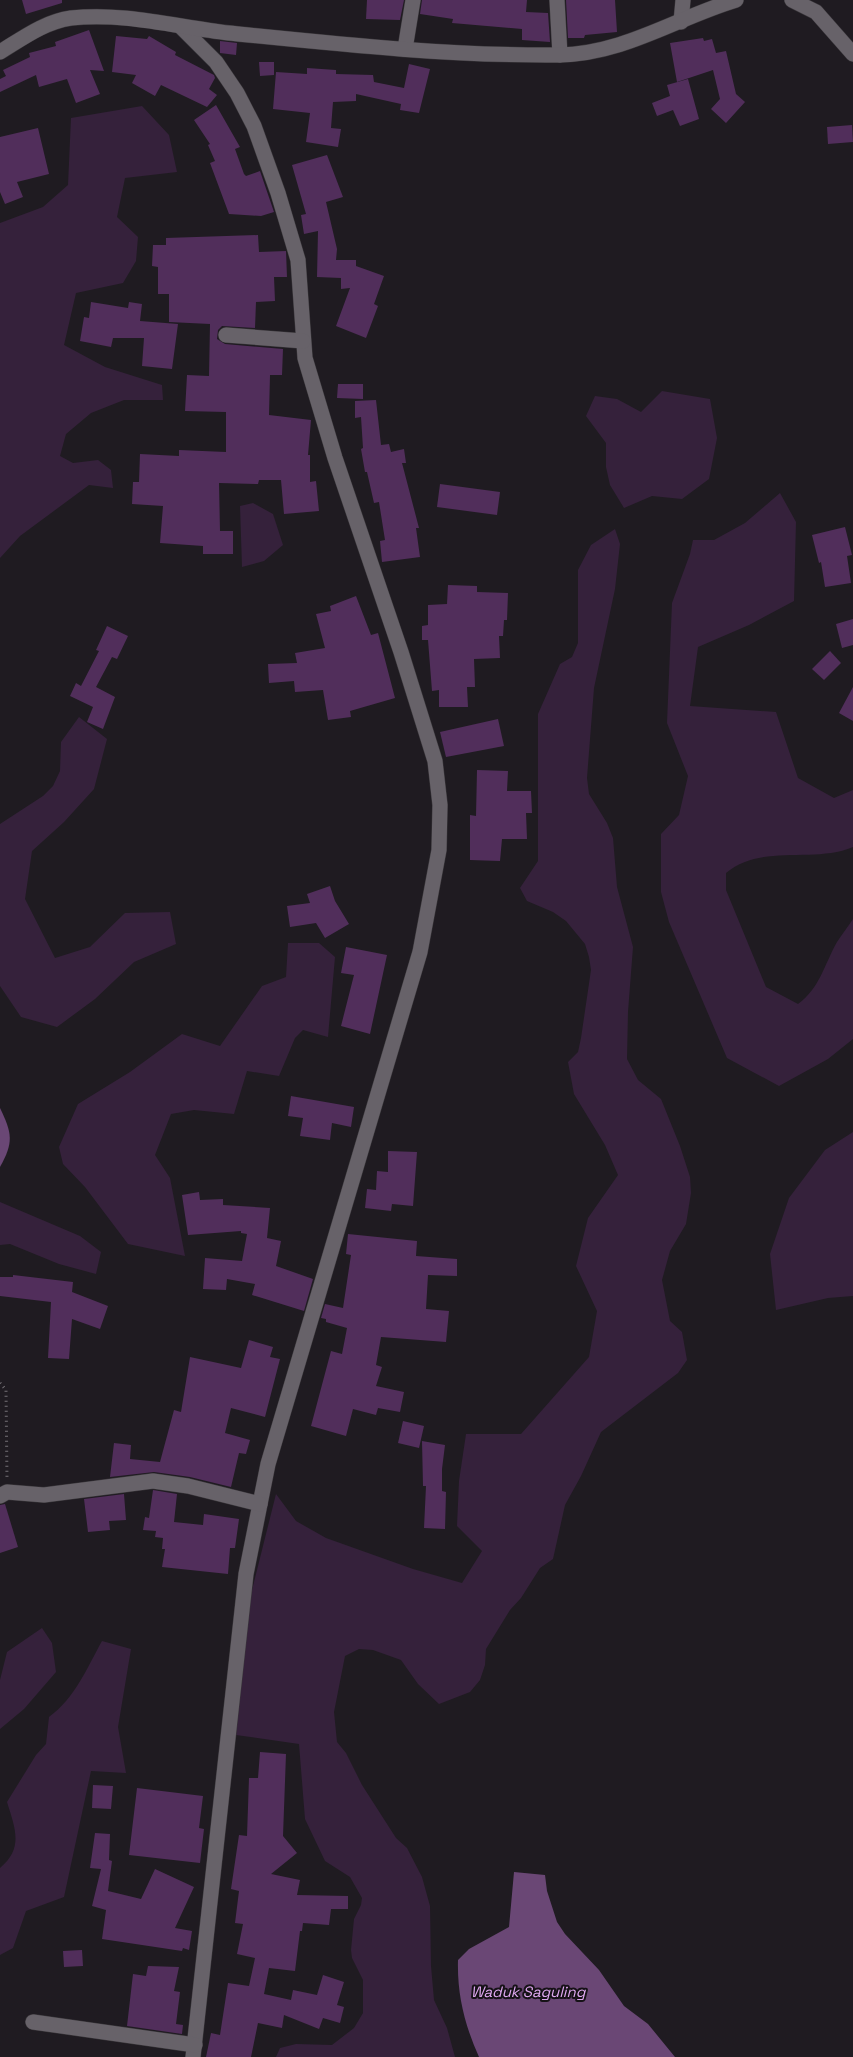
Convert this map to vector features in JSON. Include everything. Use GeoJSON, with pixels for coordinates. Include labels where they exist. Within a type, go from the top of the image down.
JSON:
{"type":"FeatureCollection","features":[{"type":"Feature","properties":{"kind":"street"},"geometry":{"type":"LineString","coordinates":[[405,49],[413,0]]}},
{"type":"Feature","properties":{"kind":"street"},"geometry":{"type":"LineString","coordinates":[[557,0],[560,55]]}},
{"type":"Feature","properties":{"kind":"street"},"geometry":{"type":"LineString","coordinates":[[681,22],[682,0]]}},
{"type":"Feature","properties":{"kind":"street"},"geometry":{"type":"LineString","coordinates":[[0,52],[51,22],[72,18],[126,17],[180,27],[405,49],[560,55],[627,44],[736,0]]}},
{"type":"Feature","properties":{"kind":"street"},"geometry":{"type":"LineString","coordinates":[[792,0],[816,12],[853,54]]}},
{"type":"Feature","properties":{"kind":"street"},"geometry":{"type":"LineString","coordinates":[[33,2022],[194,2051],[246,1574],[260,1504],[274,1445],[420,952],[438,850],[440,805],[435,761],[401,652],[335,458],[305,358],[298,260],[281,201],[254,126],[237,93],[216,62],[180,27]]}},
{"type":"Feature","properties":{"kind":"street"},"geometry":{"type":"LineString","coordinates":[[226,335],[303,341]]}},
{"type":"Feature","properties":{"kind":"street"},"geometry":{"type":"LineString","coordinates":[[3,1494],[44,1495],[153,1481],[188,1486],[260,1504]]}},
{"type":"Feature","properties":{"kind":"path"},"geometry":{"type":"LineString","coordinates":[[0,1383],[6,1390],[3,1494]]}},
{"type":"Feature","properties":{"kind":"shaded area"},"geometry":{"type":"Polygon","coordinates":[[[142,106],[169,135],[177,172],[125,178],[117,217],[138,237],[136,261],[123,283],[76,293],[64,345],[105,367],[162,385],[163,400],[124,400],[91,413],[66,434],[60,456],[73,463],[98,460],[111,470],[113,488],[89,485],[20,536],[0,558],[0,223],[43,207],[68,185],[71,118],[142,106]]]}},
{"type":"Feature","properties":{"kind":"shaded area"},"geometry":{"type":"Polygon","coordinates":[[[662,391],[710,399],[717,438],[709,479],[682,499],[652,496],[624,508],[610,485],[606,467],[606,443],[586,416],[595,396],[617,399],[641,412],[662,391]]]}},
{"type":"Feature","properties":{"kind":"shaded area"},"geometry":{"type":"Polygon","coordinates":[[[780,493],[796,522],[794,601],[749,625],[698,647],[690,706],[776,712],[798,778],[834,798],[853,790],[853,847],[838,852],[771,856],[755,859],[740,864],[726,873],[726,890],[766,987],[798,1004],[812,991],[837,942],[853,919],[853,1039],[828,1059],[779,1086],[727,1058],[669,922],[661,892],[661,834],[679,815],[688,776],[667,723],[672,603],[690,554],[693,540],[714,540],[745,523],[780,493]]]}},
{"type":"Feature","properties":{"kind":"shaded area"},"geometry":{"type":"Polygon","coordinates":[[[253,503],[273,514],[283,545],[264,561],[242,567],[240,506],[253,503]]]}},
{"type":"Feature","properties":{"kind":"shaded area"},"geometry":{"type":"Polygon","coordinates":[[[615,529],[620,544],[615,589],[594,688],[587,778],[589,794],[607,823],[613,838],[617,887],[633,947],[628,1012],[627,1059],[638,1080],[661,1099],[690,1177],[691,1193],[686,1224],[670,1251],[662,1280],[670,1321],[682,1332],[687,1360],[678,1373],[601,1432],[581,1476],[565,1505],[553,1559],[540,1568],[521,1598],[510,1610],[486,1649],[485,1665],[480,1680],[470,1692],[439,1704],[418,1684],[401,1660],[373,1650],[359,1649],[345,1656],[334,1712],[337,1742],[346,1753],[362,1785],[396,1838],[407,1848],[422,1877],[430,1906],[431,1966],[434,2000],[447,2028],[455,2057],[276,2057],[280,2048],[296,2044],[332,2045],[354,2028],[363,2013],[363,1980],[352,1958],[351,1950],[354,1919],[361,1905],[362,1898],[350,1877],[325,1861],[305,1819],[299,1744],[236,1735],[250,1598],[276,1494],[296,1521],[326,1538],[413,1569],[462,1583],[482,1551],[457,1526],[459,1481],[466,1434],[521,1434],[589,1357],[597,1311],[576,1266],[588,1218],[618,1175],[605,1145],[574,1094],[568,1062],[578,1052],[591,970],[585,944],[566,921],[553,912],[527,901],[520,888],[538,861],[538,714],[560,664],[572,657],[578,643],[578,570],[591,545],[615,529]]]}},
{"type":"Feature","properties":{"kind":"shaded area"},"geometry":{"type":"Polygon","coordinates":[[[79,717],[107,739],[94,789],[64,822],[32,851],[25,899],[55,958],[90,947],[125,913],[170,912],[176,944],[134,962],[95,999],[57,1027],[21,1017],[0,986],[0,824],[43,796],[53,786],[60,771],[61,742],[79,717]]]}},
{"type":"Feature","properties":{"kind":"shaded area"},"geometry":{"type":"Polygon","coordinates":[[[288,943],[319,943],[335,957],[328,1037],[303,1030],[295,1038],[279,1076],[247,1071],[234,1114],[194,1110],[171,1114],[155,1155],[170,1178],[185,1256],[128,1244],[85,1187],[63,1164],[59,1147],[78,1104],[130,1072],[182,1034],[220,1046],[262,986],[286,977],[288,943]]]}},
{"type":"Feature","properties":{"kind":"shaded area"},"geometry":{"type":"Polygon","coordinates":[[[853,1132],[853,1296],[828,1298],[776,1310],[770,1254],[789,1198],[825,1150],[853,1132]]]}},
{"type":"Feature","properties":{"kind":"shaded area"},"geometry":{"type":"Polygon","coordinates":[[[0,1202],[80,1236],[101,1252],[96,1274],[59,1264],[10,1244],[0,1245],[0,1202]]]}},
{"type":"Feature","properties":{"kind":"shaded area"},"geometry":{"type":"Polygon","coordinates":[[[42,1628],[52,1643],[56,1672],[24,1709],[0,1729],[0,1680],[7,1652],[42,1628]]]}},
{"type":"Feature","properties":{"kind":"shaded area"},"geometry":{"type":"Polygon","coordinates":[[[102,1641],[131,1649],[118,1727],[126,1773],[91,1771],[64,1897],[26,1911],[13,1948],[0,1955],[0,1868],[8,1860],[15,1845],[15,1829],[7,1802],[36,1755],[46,1744],[49,1717],[73,1692],[102,1641]]]}},
{"type":"Feature","properties":{"kind":"water"},"geometry":{"type":"Polygon","coordinates":[[[0,1108],[7,1124],[10,1138],[8,1151],[0,1167],[0,1108]]]}},
{"type":"Feature","properties":{"kind":"water","name":"Waduk Saguling"},"geometry":{"type":"Polygon","coordinates":[[[514,1872],[545,1875],[547,1891],[557,1922],[565,1934],[599,1970],[624,2006],[648,2024],[675,2057],[479,2057],[463,2010],[459,1986],[458,1960],[469,1949],[509,1927],[514,1872]]]}},
{"type":"Feature","properties":{"kind":"building"},"geometry":{"type":"Polygon","coordinates":[[[22,0],[62,0],[62,3],[26,14],[22,0]]]}},
{"type":"Feature","properties":{"kind":"building"},"geometry":{"type":"Polygon","coordinates":[[[367,0],[404,0],[400,20],[366,19],[367,0]]]}},
{"type":"Feature","properties":{"kind":"building"},"geometry":{"type":"Polygon","coordinates":[[[422,0],[527,0],[526,12],[548,13],[550,42],[522,40],[522,29],[452,23],[453,19],[420,14],[422,0]]]}},
{"type":"Feature","properties":{"kind":"building"},"geometry":{"type":"Polygon","coordinates":[[[566,0],[615,0],[617,32],[585,35],[584,38],[568,38],[566,0]]]}},
{"type":"Feature","properties":{"kind":"building"},"geometry":{"type":"Polygon","coordinates":[[[89,30],[104,71],[90,70],[100,94],[76,103],[67,79],[39,87],[36,75],[0,92],[0,79],[6,76],[3,70],[30,57],[29,53],[56,46],[55,42],[89,30]]]}},
{"type":"Feature","properties":{"kind":"building"},"geometry":{"type":"Polygon","coordinates":[[[116,36],[147,39],[149,36],[176,52],[175,55],[214,75],[215,78],[209,89],[217,95],[207,107],[161,85],[155,96],[132,83],[136,75],[112,72],[116,36]]]}},
{"type":"Feature","properties":{"kind":"building"},"geometry":{"type":"Polygon","coordinates":[[[703,38],[704,41],[712,39],[716,53],[726,51],[736,94],[745,102],[726,123],[711,109],[720,99],[713,70],[677,82],[670,43],[703,38]]]}},
{"type":"Feature","properties":{"kind":"building"},"geometry":{"type":"Polygon","coordinates":[[[220,41],[237,43],[236,55],[220,53],[220,41]]]}},
{"type":"Feature","properties":{"kind":"building"},"geometry":{"type":"Polygon","coordinates":[[[259,62],[274,62],[274,75],[260,76],[259,62]]]}},
{"type":"Feature","properties":{"kind":"building"},"geometry":{"type":"Polygon","coordinates":[[[409,64],[430,69],[419,113],[400,110],[401,104],[356,94],[356,101],[333,102],[331,128],[341,129],[338,147],[306,142],[310,113],[273,109],[276,72],[307,74],[307,68],[336,70],[336,74],[373,75],[374,82],[404,88],[409,64]]]}},
{"type":"Feature","properties":{"kind":"building"},"geometry":{"type":"Polygon","coordinates":[[[688,79],[699,119],[680,126],[673,110],[657,116],[652,103],[670,96],[667,85],[688,79]]]}},
{"type":"Feature","properties":{"kind":"building"},"geometry":{"type":"Polygon","coordinates":[[[216,105],[240,147],[235,149],[244,174],[246,176],[260,171],[274,212],[261,216],[229,214],[210,163],[215,161],[208,145],[210,144],[194,120],[216,105]]]}},
{"type":"Feature","properties":{"kind":"building"},"geometry":{"type":"Polygon","coordinates":[[[852,125],[853,142],[828,144],[827,127],[852,125]]]}},
{"type":"Feature","properties":{"kind":"building"},"geometry":{"type":"Polygon","coordinates":[[[38,128],[49,174],[17,182],[23,197],[5,204],[0,192],[0,137],[38,128]]]}},
{"type":"Feature","properties":{"kind":"building"},"geometry":{"type":"Polygon","coordinates":[[[327,155],[343,197],[326,202],[337,249],[336,260],[356,260],[356,266],[384,276],[374,304],[378,306],[366,338],[336,326],[350,288],[341,289],[341,278],[317,277],[318,231],[304,234],[301,215],[306,214],[292,165],[327,155]]]}},
{"type":"Feature","properties":{"kind":"building"},"geometry":{"type":"Polygon","coordinates":[[[258,235],[259,252],[286,251],[287,277],[274,277],[275,301],[256,302],[255,328],[222,326],[218,330],[217,339],[225,344],[283,349],[282,375],[270,375],[269,415],[311,420],[308,455],[310,455],[310,482],[316,481],[319,511],[284,514],[281,480],[259,480],[258,484],[219,483],[220,531],[233,531],[233,554],[203,554],[203,546],[160,543],[163,506],[132,504],[133,482],[139,482],[140,454],[179,456],[179,450],[226,452],[226,412],[185,411],[187,375],[209,376],[210,324],[169,322],[169,294],[158,294],[158,267],[152,266],[153,245],[166,245],[166,238],[258,235]]]}},
{"type":"Feature","properties":{"kind":"building"},"geometry":{"type":"Polygon","coordinates":[[[91,302],[128,308],[129,302],[142,304],[140,321],[178,324],[172,369],[142,366],[144,338],[113,338],[111,347],[80,341],[84,317],[89,318],[91,302]]]}},
{"type":"Feature","properties":{"kind":"building"},"geometry":{"type":"Polygon","coordinates":[[[338,384],[363,384],[363,399],[337,398],[338,384]]]}},
{"type":"Feature","properties":{"kind":"building"},"geometry":{"type":"Polygon","coordinates":[[[376,400],[381,445],[389,444],[391,452],[404,449],[406,463],[402,463],[419,528],[416,528],[420,557],[382,562],[380,541],[385,540],[379,502],[374,503],[367,472],[365,472],[361,449],[363,448],[361,417],[355,418],[355,401],[376,400]]]}},
{"type":"Feature","properties":{"kind":"building"},"geometry":{"type":"Polygon","coordinates":[[[440,484],[500,492],[497,515],[437,507],[440,484]]]}},
{"type":"Feature","properties":{"kind":"building"},"geometry":{"type":"Polygon","coordinates":[[[845,527],[852,555],[847,556],[851,583],[825,587],[821,562],[819,563],[812,535],[845,527]]]}},
{"type":"Feature","properties":{"kind":"building"},"geometry":{"type":"Polygon","coordinates":[[[448,585],[477,586],[477,592],[508,593],[507,620],[504,620],[503,636],[499,636],[500,658],[474,659],[475,687],[467,687],[468,707],[439,707],[439,690],[432,691],[428,640],[422,640],[422,626],[428,625],[428,605],[447,604],[448,585]]]}},
{"type":"Feature","properties":{"kind":"building"},"geometry":{"type":"Polygon","coordinates":[[[356,596],[371,635],[378,633],[395,698],[350,711],[351,717],[328,720],[323,690],[295,692],[294,681],[269,683],[268,664],[297,663],[295,653],[325,648],[316,614],[331,611],[330,606],[356,596]]]}},
{"type":"Feature","properties":{"kind":"building"},"geometry":{"type":"Polygon","coordinates":[[[853,619],[853,645],[842,648],[836,624],[853,619]]]}},
{"type":"Feature","properties":{"kind":"building"},"geometry":{"type":"Polygon","coordinates":[[[107,626],[128,636],[117,659],[112,657],[96,687],[115,697],[103,729],[87,722],[93,707],[70,696],[76,683],[81,686],[99,651],[96,650],[107,626]]]}},
{"type":"Feature","properties":{"kind":"building"},"geometry":{"type":"Polygon","coordinates":[[[830,651],[841,663],[824,680],[812,669],[830,651]]]}},
{"type":"Feature","properties":{"kind":"building"},"geometry":{"type":"Polygon","coordinates":[[[853,687],[853,721],[839,713],[853,687]]]}},
{"type":"Feature","properties":{"kind":"building"},"geometry":{"type":"Polygon","coordinates":[[[498,719],[504,746],[446,757],[440,732],[498,719]]]}},
{"type":"Feature","properties":{"kind":"building"},"geometry":{"type":"Polygon","coordinates":[[[477,770],[508,771],[507,791],[531,791],[532,813],[526,813],[527,839],[502,839],[500,861],[470,860],[470,815],[476,816],[477,770]]]}},
{"type":"Feature","properties":{"kind":"building"},"geometry":{"type":"Polygon","coordinates":[[[330,886],[335,901],[349,924],[325,938],[316,923],[290,927],[287,906],[310,903],[307,894],[330,886]]]}},
{"type":"Feature","properties":{"kind":"building"},"geometry":{"type":"Polygon","coordinates":[[[346,947],[387,955],[370,1034],[341,1026],[354,975],[341,973],[346,947]]]}},
{"type":"Feature","properties":{"kind":"building"},"geometry":{"type":"Polygon","coordinates":[[[291,1096],[354,1107],[351,1127],[332,1123],[330,1140],[300,1136],[303,1118],[288,1116],[291,1096]]]}},
{"type":"Feature","properties":{"kind":"building"},"geometry":{"type":"Polygon","coordinates":[[[388,1151],[417,1152],[413,1206],[392,1204],[391,1211],[365,1208],[367,1189],[376,1190],[377,1171],[388,1172],[388,1151]]]}},
{"type":"Feature","properties":{"kind":"building"},"geometry":{"type":"Polygon","coordinates":[[[199,1192],[200,1200],[223,1199],[223,1205],[270,1208],[267,1238],[281,1241],[276,1266],[313,1279],[304,1311],[252,1295],[255,1284],[227,1279],[226,1290],[203,1289],[205,1258],[242,1261],[247,1234],[241,1233],[241,1231],[188,1235],[182,1195],[199,1192]]]}},
{"type":"Feature","properties":{"kind":"building"},"geometry":{"type":"Polygon","coordinates":[[[348,1234],[417,1241],[416,1256],[457,1259],[457,1276],[428,1275],[426,1309],[449,1311],[446,1342],[381,1337],[376,1365],[382,1367],[376,1386],[404,1392],[400,1412],[378,1408],[376,1415],[353,1409],[346,1436],[311,1426],[331,1351],[342,1354],[347,1328],[326,1322],[326,1319],[321,1318],[325,1304],[343,1308],[351,1255],[346,1254],[348,1234]]]}},
{"type":"Feature","properties":{"kind":"building"},"geometry":{"type":"Polygon","coordinates":[[[13,1275],[73,1282],[72,1292],[108,1306],[100,1329],[72,1319],[69,1359],[48,1358],[51,1302],[0,1296],[0,1277],[13,1277],[13,1275]]]}},
{"type":"Feature","properties":{"kind":"building"},"geometry":{"type":"Polygon","coordinates":[[[249,1340],[273,1347],[270,1357],[280,1359],[265,1417],[231,1408],[225,1433],[250,1440],[246,1454],[239,1453],[231,1487],[190,1477],[154,1472],[110,1477],[114,1443],[131,1445],[130,1459],[160,1462],[174,1410],[181,1412],[190,1357],[241,1368],[249,1340]]]}},
{"type":"Feature","properties":{"kind":"building"},"geometry":{"type":"Polygon","coordinates":[[[403,1421],[424,1426],[419,1448],[398,1443],[403,1421]]]}},
{"type":"Feature","properties":{"kind":"building"},"geometry":{"type":"Polygon","coordinates":[[[422,1441],[445,1445],[442,1491],[446,1492],[445,1529],[424,1528],[426,1486],[423,1486],[422,1441]]]}},
{"type":"Feature","properties":{"kind":"building"},"geometry":{"type":"Polygon","coordinates":[[[153,1490],[177,1494],[174,1522],[203,1525],[204,1514],[239,1519],[235,1548],[230,1548],[228,1574],[162,1567],[165,1549],[162,1549],[163,1538],[155,1537],[156,1531],[143,1530],[145,1517],[149,1518],[153,1490]]]}},
{"type":"Feature","properties":{"kind":"building"},"geometry":{"type":"Polygon","coordinates":[[[124,1494],[126,1520],[109,1521],[110,1530],[88,1532],[84,1499],[124,1494]]]}},
{"type":"Feature","properties":{"kind":"building"},"geometry":{"type":"Polygon","coordinates":[[[5,1504],[18,1547],[0,1553],[0,1505],[5,1504]]]}},
{"type":"Feature","properties":{"kind":"building"},"geometry":{"type":"Polygon","coordinates":[[[260,1752],[286,1754],[283,1836],[297,1853],[271,1874],[300,1880],[297,1895],[348,1896],[348,1909],[331,1909],[329,1925],[303,1923],[302,1931],[300,1931],[295,1971],[269,1968],[264,1994],[291,2000],[293,1990],[317,1995],[323,1975],[344,1982],[337,2005],[344,2007],[340,2023],[323,2018],[319,2029],[284,2015],[282,2028],[258,2023],[251,2057],[206,2057],[211,2033],[220,2035],[228,1983],[249,1986],[255,1958],[237,1954],[243,1924],[235,1923],[239,1891],[231,1889],[239,1835],[247,1836],[249,1778],[258,1778],[260,1752]]]}},
{"type":"Feature","properties":{"kind":"building"},"geometry":{"type":"Polygon","coordinates":[[[93,1785],[113,1786],[111,1809],[92,1808],[93,1785]]]}},
{"type":"Feature","properties":{"kind":"building"},"geometry":{"type":"Polygon","coordinates":[[[137,1788],[203,1796],[199,1828],[204,1829],[200,1863],[129,1855],[137,1788]]]}},
{"type":"Feature","properties":{"kind":"building"},"geometry":{"type":"Polygon","coordinates":[[[95,1833],[110,1834],[109,1860],[112,1861],[108,1891],[141,1899],[155,1869],[194,1887],[175,1928],[192,1931],[189,1950],[183,1948],[182,1951],[102,1939],[106,1910],[92,1906],[101,1869],[90,1868],[95,1833]]]}},
{"type":"Feature","properties":{"kind":"building"},"geometry":{"type":"Polygon","coordinates":[[[82,1950],[83,1966],[64,1967],[63,1951],[82,1950]]]}},
{"type":"Feature","properties":{"kind":"building"},"geometry":{"type":"Polygon","coordinates":[[[148,1966],[179,1967],[174,1991],[180,1992],[176,2024],[183,2025],[182,2034],[127,2026],[133,1974],[146,1976],[148,1966]]]}}]}
